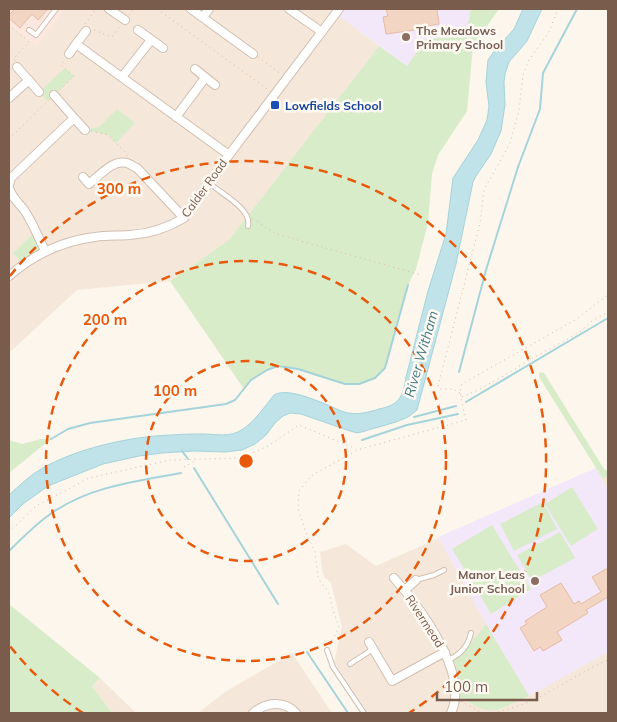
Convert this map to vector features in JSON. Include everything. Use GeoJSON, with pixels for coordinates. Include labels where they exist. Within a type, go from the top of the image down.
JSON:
{"type":"FeatureCollection","features":[{"type":"Feature","properties":{"kind":"street"},"geometry":{"type":"LineString","coordinates":[[109,9],[125,20]]}},
{"type":"Feature","properties":{"kind":"street"},"geometry":{"type":"LineString","coordinates":[[191,9],[253,54]]}},
{"type":"Feature","properties":{"kind":"street"},"geometry":{"type":"LineString","coordinates":[[203,17],[209,9]]}},
{"type":"Feature","properties":{"kind":"street"},"geometry":{"type":"LineString","coordinates":[[289,9],[322,32]]}},
{"type":"Feature","properties":{"kind":"street","name":"Calder Road"},"geometry":{"type":"LineString","coordinates":[[9,276],[23,264],[45,251],[70,242],[95,237],[145,234],[175,224],[184,218],[339,9]]}},
{"type":"Feature","properties":{"kind":"street"},"geometry":{"type":"LineString","coordinates":[[69,54],[88,30]]}},
{"type":"Feature","properties":{"kind":"street"},"geometry":{"type":"LineString","coordinates":[[138,30],[163,48]]}},
{"type":"Feature","properties":{"kind":"street"},"geometry":{"type":"LineString","coordinates":[[122,77],[151,40]]}},
{"type":"Feature","properties":{"kind":"street"},"geometry":{"type":"LineString","coordinates":[[76,44],[229,155]]}},
{"type":"Feature","properties":{"kind":"street"},"geometry":{"type":"LineString","coordinates":[[16,67],[39,92]]}},
{"type":"Feature","properties":{"kind":"street"},"geometry":{"type":"LineString","coordinates":[[195,69],[215,85]]}},
{"type":"Feature","properties":{"kind":"street"},"geometry":{"type":"LineString","coordinates":[[176,117],[205,78]]}},
{"type":"Feature","properties":{"kind":"street"},"geometry":{"type":"LineString","coordinates":[[9,98],[29,80]]}},
{"type":"Feature","properties":{"kind":"street"},"geometry":{"type":"LineString","coordinates":[[54,95],[85,130]]}},
{"type":"Feature","properties":{"kind":"street"},"geometry":{"type":"LineString","coordinates":[[45,251],[31,222],[13,198],[9,186],[11,178],[74,118]]}},
{"type":"Feature","properties":{"kind":"street"},"geometry":{"type":"LineString","coordinates":[[83,177],[89,184],[111,166],[120,162],[128,163],[138,168],[184,218]]}},
{"type":"Feature","properties":{"kind":"street","name":"Rivermead"},"geometry":{"type":"LineString","coordinates":[[394,578],[424,617],[445,652],[452,676],[455,698],[455,705],[451,713]]}},
{"type":"Feature","properties":{"kind":"street","name":"Rivermead"},"geometry":{"type":"LineString","coordinates":[[404,590],[416,580]]}},
{"type":"Feature","properties":{"kind":"street","name":"Rivermead"},"geometry":{"type":"LineString","coordinates":[[371,646],[394,684],[445,652]]}},
{"type":"Feature","properties":{"kind":"street"},"geometry":{"type":"LineString","coordinates":[[253,713],[265,705],[272,704],[286,706],[296,713]]}},
{"type":"Feature","properties":{"kind":"lane"},"geometry":{"type":"LineString","coordinates":[[29,30],[36,35],[56,9]]}},
{"type":"Feature","properties":{"kind":"lane"},"geometry":{"type":"LineString","coordinates":[[208,184],[244,210],[248,217],[248,226]]}},
{"type":"Feature","properties":{"kind":"lane"},"geometry":{"type":"LineString","coordinates":[[416,580],[444,570]]}},
{"type":"Feature","properties":{"kind":"lane"},"geometry":{"type":"LineString","coordinates":[[448,660],[456,657],[462,651],[470,640],[471,633]]}},
{"type":"Feature","properties":{"kind":"lane"},"geometry":{"type":"LineString","coordinates":[[350,664],[371,646]]}},
{"type":"Feature","properties":{"kind":"lane"},"geometry":{"type":"LineString","coordinates":[[327,650],[333,667],[364,713]]}},
{"type":"Feature","properties":{"kind":"path"},"geometry":{"type":"LineString","coordinates":[[96,9],[84,26],[88,30],[112,37],[134,9]]}},
{"type":"Feature","properties":{"kind":"path"},"geometry":{"type":"LineString","coordinates":[[157,9],[275,94]]}},
{"type":"Feature","properties":{"kind":"path"},"geometry":{"type":"LineString","coordinates":[[460,394],[454,389],[440,389],[438,386],[480,223],[484,190],[510,143],[520,110],[523,75],[529,60],[549,32],[558,9]]}},
{"type":"Feature","properties":{"kind":"path"},"geometry":{"type":"LineString","coordinates":[[9,25],[29,42],[14,58],[16,67]]}},
{"type":"Feature","properties":{"kind":"path"},"geometry":{"type":"LineString","coordinates":[[9,139],[74,76],[61,65],[69,54]]}},
{"type":"Feature","properties":{"kind":"path"},"geometry":{"type":"LineString","coordinates":[[253,54],[287,78]]}},
{"type":"Feature","properties":{"kind":"path"},"geometry":{"type":"LineString","coordinates":[[85,130],[108,136],[127,154],[128,163]]}},
{"type":"Feature","properties":{"kind":"path"},"geometry":{"type":"LineString","coordinates":[[244,210],[266,228],[280,235],[421,275]]}},
{"type":"Feature","properties":{"kind":"path"},"geometry":{"type":"LineString","coordinates":[[327,650],[339,627],[330,596],[326,588],[321,584],[318,576],[315,552],[307,536],[298,509],[299,491],[311,476],[357,450],[466,420],[460,394],[462,384],[575,320],[608,295]]}},
{"type":"Feature","properties":{"kind":"path"},"geometry":{"type":"LineString","coordinates":[[461,397],[478,390],[573,336],[592,321],[608,312]]}},
{"type":"Feature","properties":{"kind":"path"},"geometry":{"type":"LineString","coordinates":[[9,532],[36,506],[89,478],[170,460],[241,458],[268,446],[299,425],[357,450]]}},
{"type":"Feature","properties":{"kind":"path"},"geometry":{"type":"LineString","coordinates":[[184,467],[200,459]]}},
{"type":"Feature","properties":{"kind":"path"},"geometry":{"type":"LineString","coordinates":[[493,713],[513,708],[532,700],[589,668],[608,660]]}},
{"type":"Feature","properties":{"kind":"path"},"geometry":{"type":"LineString","coordinates":[[455,698],[482,713]]}},
{"type":"Feature","properties":{"kind":"shaded area"},"geometry":{"type":"Polygon","coordinates":[[[9,9],[339,9],[337,14],[379,46],[229,240],[170,281],[77,290],[9,353],[9,9]]]}},
{"type":"Feature","properties":{"kind":"shaded area"},"geometry":{"type":"Polygon","coordinates":[[[9,9],[65,9],[36,47],[9,25],[9,9]]]}},
{"type":"Feature","properties":{"kind":"shaded area","name":"The Meadows Primary School"},"geometry":{"type":"Polygon","coordinates":[[[339,9],[471,9],[465,36],[426,39],[407,66],[336,14],[339,9]]]}},
{"type":"Feature","properties":{"kind":"shaded area"},"geometry":{"type":"Polygon","coordinates":[[[596,468],[603,479],[608,476],[608,713],[368,713],[334,662],[342,627],[331,583],[325,578],[322,571],[320,552],[346,544],[376,566],[596,468]]]}},
{"type":"Feature","properties":{"kind":"shaded area","name":"Manor Leas Junior School"},"geometry":{"type":"Polygon","coordinates":[[[596,468],[608,489],[608,652],[529,696],[486,624],[438,537],[596,468]]]}},
{"type":"Feature","properties":{"kind":"shaded area"},"geometry":{"type":"Polygon","coordinates":[[[292,653],[332,713],[198,713],[225,692],[292,653]]]}},
{"type":"Feature","properties":{"kind":"shaded area"},"geometry":{"type":"Polygon","coordinates":[[[100,678],[136,713],[112,713],[92,686],[100,678]]]}},
{"type":"Feature","properties":{"kind":"green space"},"geometry":{"type":"Polygon","coordinates":[[[471,9],[499,9],[473,46],[467,111],[438,155],[432,174],[428,223],[416,269],[408,285],[385,368],[375,378],[359,384],[345,384],[298,369],[278,366],[267,370],[251,380],[244,389],[170,281],[229,240],[379,46],[407,66],[426,39],[465,36],[471,9]]]}},
{"type":"Feature","properties":{"kind":"green space"},"geometry":{"type":"Polygon","coordinates":[[[65,68],[74,76],[48,101],[39,92],[65,68]]]}},
{"type":"Feature","properties":{"kind":"green space"},"geometry":{"type":"Polygon","coordinates":[[[117,109],[135,123],[116,143],[108,135],[85,130],[99,127],[117,109]]]}},
{"type":"Feature","properties":{"kind":"green space"},"geometry":{"type":"Polygon","coordinates":[[[36,231],[45,251],[23,264],[13,253],[36,231]]]}},
{"type":"Feature","properties":{"kind":"green space"},"geometry":{"type":"Polygon","coordinates":[[[541,372],[544,373],[604,469],[608,471],[608,476],[603,479],[539,377],[541,372]]]}},
{"type":"Feature","properties":{"kind":"green space"},"geometry":{"type":"Polygon","coordinates":[[[41,439],[51,439],[9,473],[9,440],[22,444],[41,439]]]}},
{"type":"Feature","properties":{"kind":"green space"},"geometry":{"type":"Polygon","coordinates":[[[572,487],[598,529],[571,546],[545,504],[572,487]]]}},
{"type":"Feature","properties":{"kind":"green space"},"geometry":{"type":"Polygon","coordinates":[[[543,502],[557,529],[514,551],[500,524],[543,502]]]}},
{"type":"Feature","properties":{"kind":"green space"},"geometry":{"type":"Polygon","coordinates":[[[492,525],[531,589],[491,614],[452,549],[492,525]]]}},
{"type":"Feature","properties":{"kind":"green space"},"geometry":{"type":"Polygon","coordinates":[[[560,532],[575,558],[532,581],[517,555],[560,532]]]}},
{"type":"Feature","properties":{"kind":"green space"},"geometry":{"type":"Polygon","coordinates":[[[9,604],[100,678],[92,686],[112,713],[9,713],[9,604]]]}},
{"type":"Feature","properties":{"kind":"green space"},"geometry":{"type":"Polygon","coordinates":[[[486,624],[529,696],[494,710],[482,709],[460,697],[458,677],[453,659],[461,656],[486,624]]]}},
{"type":"Feature","properties":{"kind":"water","name":"River Witham"},"geometry":{"type":"Polygon","coordinates":[[[523,9],[542,9],[527,41],[509,62],[505,74],[505,105],[501,131],[491,154],[473,182],[456,264],[417,410],[408,417],[396,422],[358,433],[301,414],[290,413],[275,423],[266,435],[255,444],[242,450],[162,453],[103,464],[48,486],[23,504],[9,518],[9,495],[24,481],[55,462],[88,449],[105,444],[156,436],[233,434],[247,426],[274,395],[279,393],[298,394],[352,414],[386,407],[396,402],[402,394],[428,291],[446,234],[453,178],[478,140],[487,120],[489,106],[486,82],[488,60],[514,29],[523,9]]]}},
{"type":"Feature","properties":{"kind":"building"},"geometry":{"type":"Polygon","coordinates":[[[15,9],[48,9],[38,20],[32,14],[20,28],[9,18],[9,15],[15,9]]]}},
{"type":"Feature","properties":{"kind":"building"},"geometry":{"type":"Polygon","coordinates":[[[386,9],[437,9],[439,24],[386,34],[383,17],[388,16],[386,9]]]}},
{"type":"Feature","properties":{"kind":"building"},"geometry":{"type":"Polygon","coordinates":[[[608,568],[608,597],[586,610],[588,613],[557,632],[562,640],[543,651],[540,647],[534,651],[520,628],[527,624],[525,621],[547,607],[540,595],[561,583],[574,604],[579,601],[581,604],[601,592],[592,577],[608,568]]]}},
{"type":"Feature","properties":{"kind":"waterway"},"geometry":{"type":"LineString","coordinates":[[459,372],[486,270],[518,167],[540,109],[543,73],[577,9]]}},
{"type":"Feature","properties":{"kind":"waterway"},"geometry":{"type":"LineString","coordinates":[[51,439],[68,429],[90,423],[226,404],[235,400],[251,380],[267,370],[278,366],[298,369],[345,384],[359,384],[375,378],[385,368],[408,285]]}},
{"type":"Feature","properties":{"kind":"waterway"},"geometry":{"type":"LineString","coordinates":[[466,402],[608,318]]}},
{"type":"Feature","properties":{"kind":"waterway"},"geometry":{"type":"LineString","coordinates":[[414,417],[456,406]]}},
{"type":"Feature","properties":{"kind":"waterway"},"geometry":{"type":"LineString","coordinates":[[362,440],[407,425],[458,414]]}},
{"type":"Feature","properties":{"kind":"waterway"},"geometry":{"type":"LineString","coordinates":[[182,451],[188,459]]}},
{"type":"Feature","properties":{"kind":"waterway"},"geometry":{"type":"LineString","coordinates":[[194,468],[278,604]]}},
{"type":"Feature","properties":{"kind":"waterway"},"geometry":{"type":"LineString","coordinates":[[9,551],[44,519],[64,505],[79,498],[112,487],[181,473]]}},
{"type":"Feature","properties":{"kind":"waterway"},"geometry":{"type":"LineString","coordinates":[[307,652],[348,713]]}},
{"type":"Feature","properties":{"kind":"place","name":"The Meadows Primary School"},"geometry":{"type":"Point","coordinates":[406,37]}},
{"type":"Feature","properties":{"kind":"place","name":"Lowfields School"},"geometry":{"type":"Point","coordinates":[275,105]}},
{"type":"Feature","properties":{"kind":"place","name":"Manor Leas Junior School"},"geometry":{"type":"Point","coordinates":[535,581]}}]}
